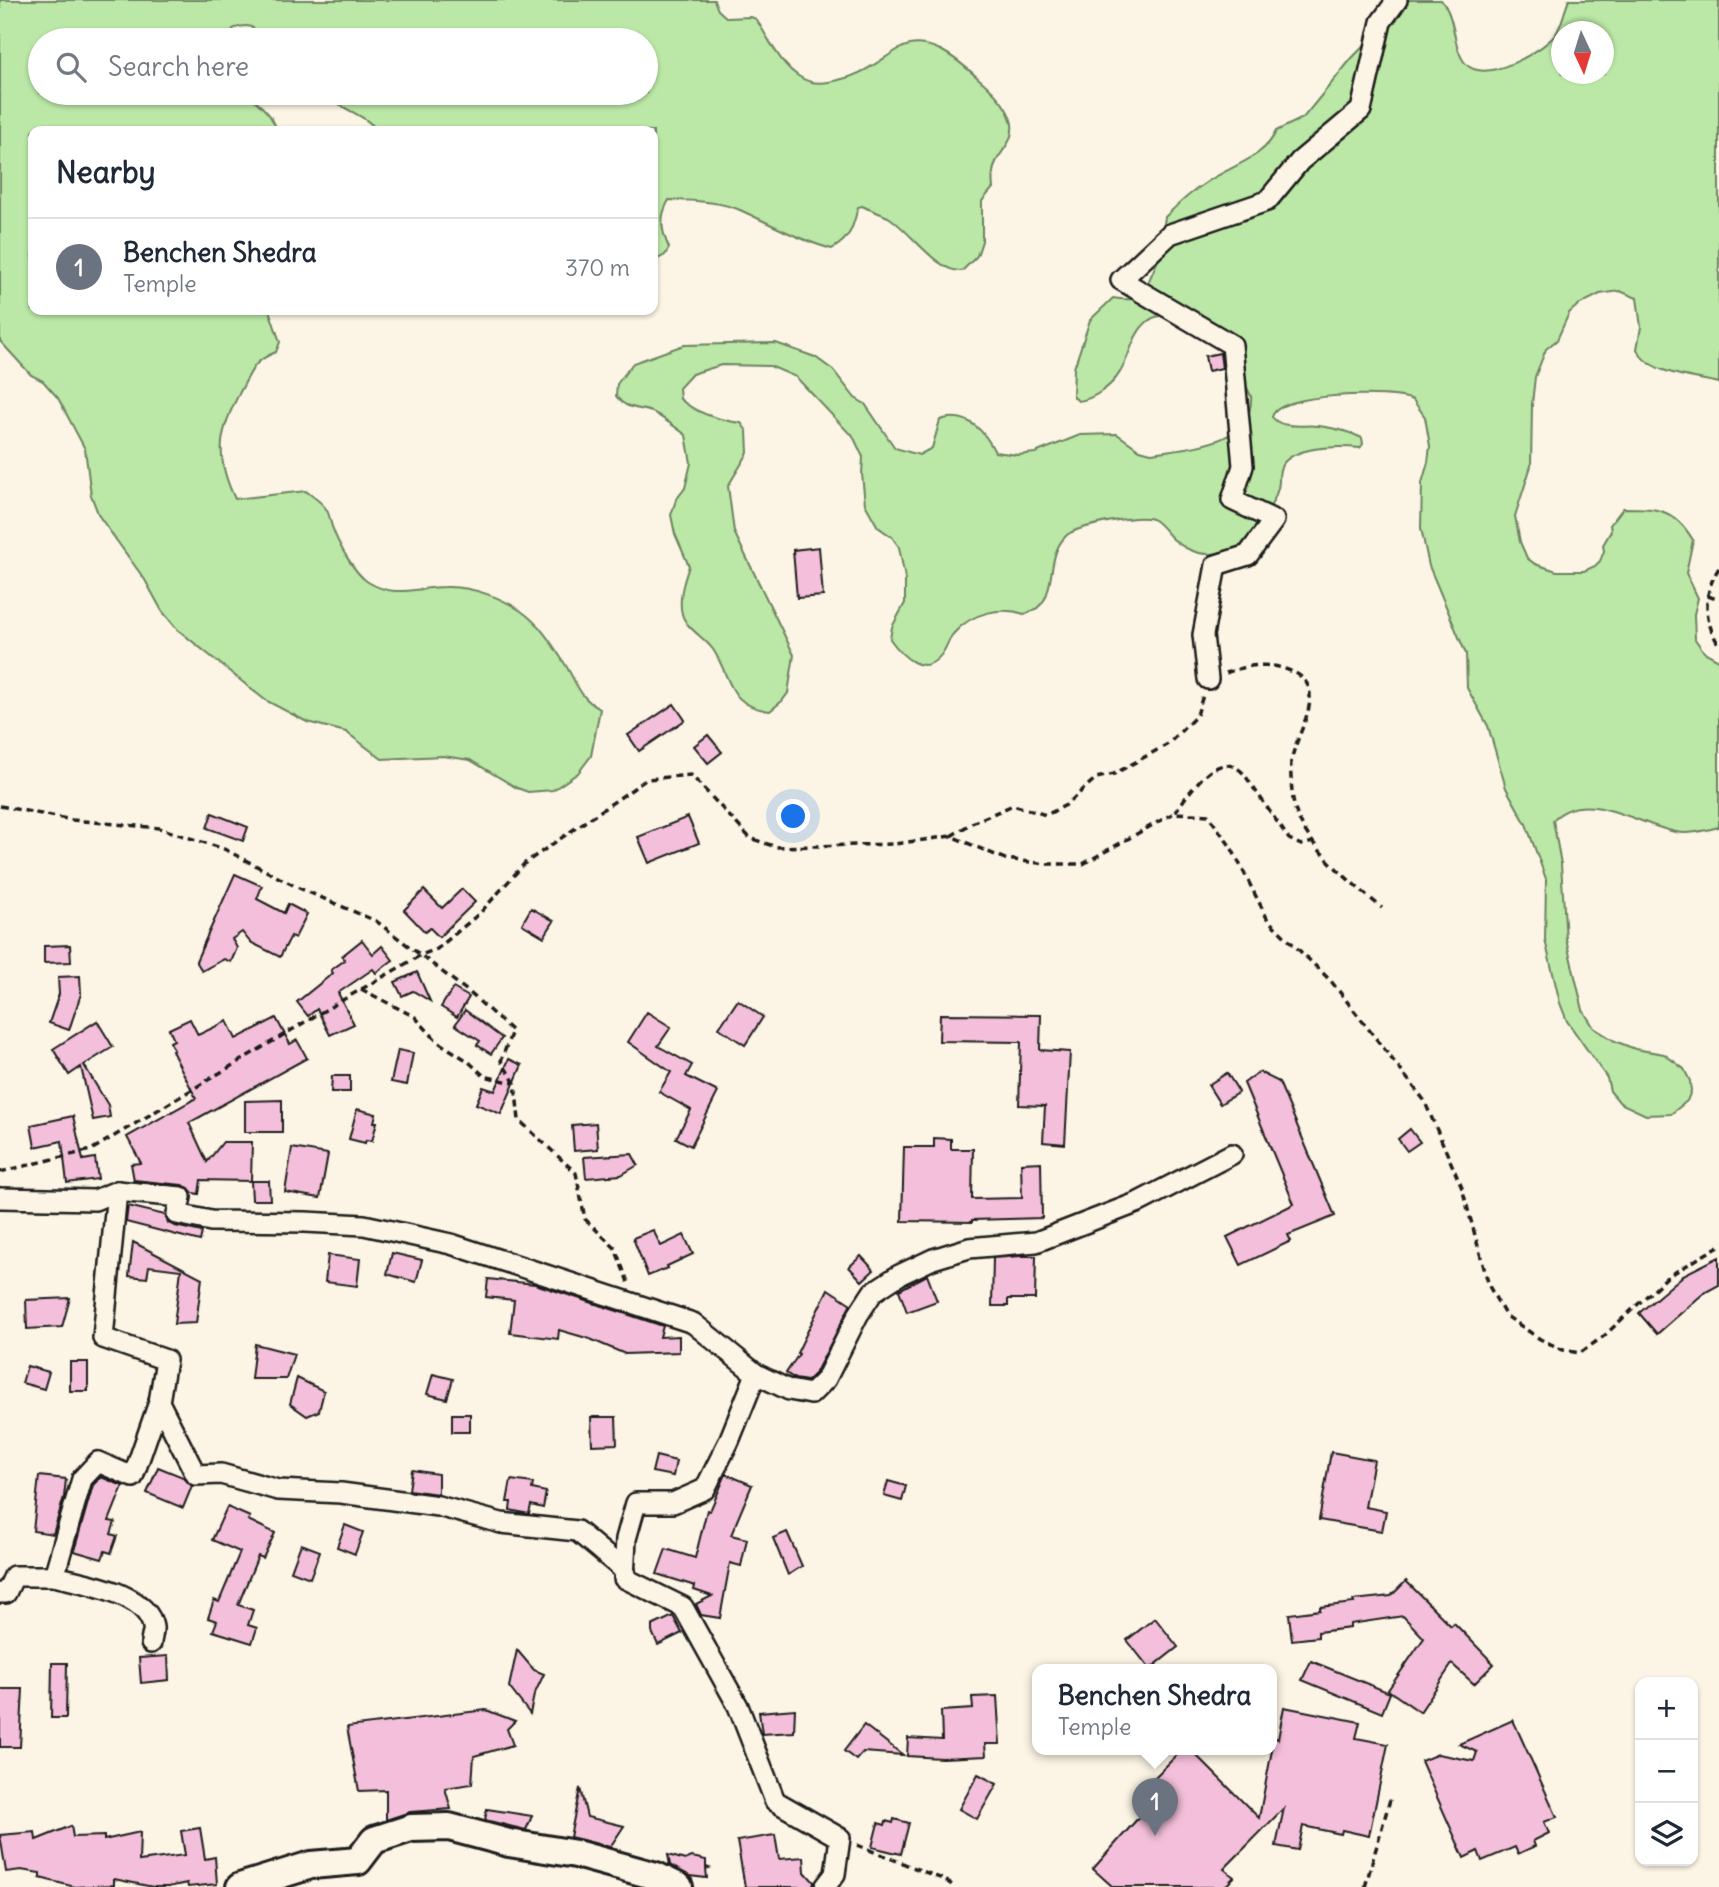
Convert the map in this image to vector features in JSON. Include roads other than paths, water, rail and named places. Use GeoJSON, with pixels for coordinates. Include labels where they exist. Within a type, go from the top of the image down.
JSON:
{"type":"FeatureCollection","features":[{"type":"Feature","properties":{"kind":"main road"},"geometry":{"type":"LineString","coordinates":[[240,1887],[311,1865],[358,1861],[374,1840],[411,1828],[449,1828],[509,1843],[576,1854],[656,1876],[679,1887]]}},
{"type":"Feature","properties":{"kind":"street"},"geometry":{"type":"LineString","coordinates":[[1209,679],[1203,635],[1216,565],[1248,555],[1273,520],[1232,500],[1243,466],[1232,345],[1121,280],[1170,233],[1267,201],[1300,161],[1360,110],[1381,22],[1397,0]]}},
{"type":"Feature","properties":{"kind":"street"},"geometry":{"type":"LineString","coordinates":[[0,1198],[95,1200],[117,1191],[181,1197],[177,1214],[211,1222],[305,1222],[376,1228],[451,1244],[693,1322],[756,1374],[789,1390],[811,1394],[826,1378],[858,1315],[873,1292],[899,1275],[933,1259],[969,1248],[1036,1242],[1139,1202],[1232,1154]]}},
{"type":"Feature","properties":{"kind":"street"},"geometry":{"type":"LineString","coordinates":[[54,1576],[82,1479],[98,1462],[133,1477],[159,1402],[166,1360],[103,1338],[117,1191]]}},
{"type":"Feature","properties":{"kind":"street"},"geometry":{"type":"LineString","coordinates":[[756,1374],[729,1441],[705,1489],[673,1503],[636,1503],[626,1539],[624,1578],[683,1607],[738,1706],[775,1801],[840,1838],[835,1874],[825,1887]]}},
{"type":"Feature","properties":{"kind":"street"},"geometry":{"type":"LineString","coordinates":[[159,1402],[196,1475],[221,1474],[278,1490],[341,1493],[438,1506],[501,1523],[576,1531],[625,1571]]}},
{"type":"Feature","properties":{"kind":"street"},"geometry":{"type":"LineString","coordinates":[[0,1593],[6,1593],[14,1576],[54,1576],[110,1590],[141,1606],[153,1626],[151,1643]]}},
{"type":"Feature","properties":{"kind":"place","name":"Benchen Shedra"},"geometry":{"type":"Point","coordinates":[1155,1836]}}]}
